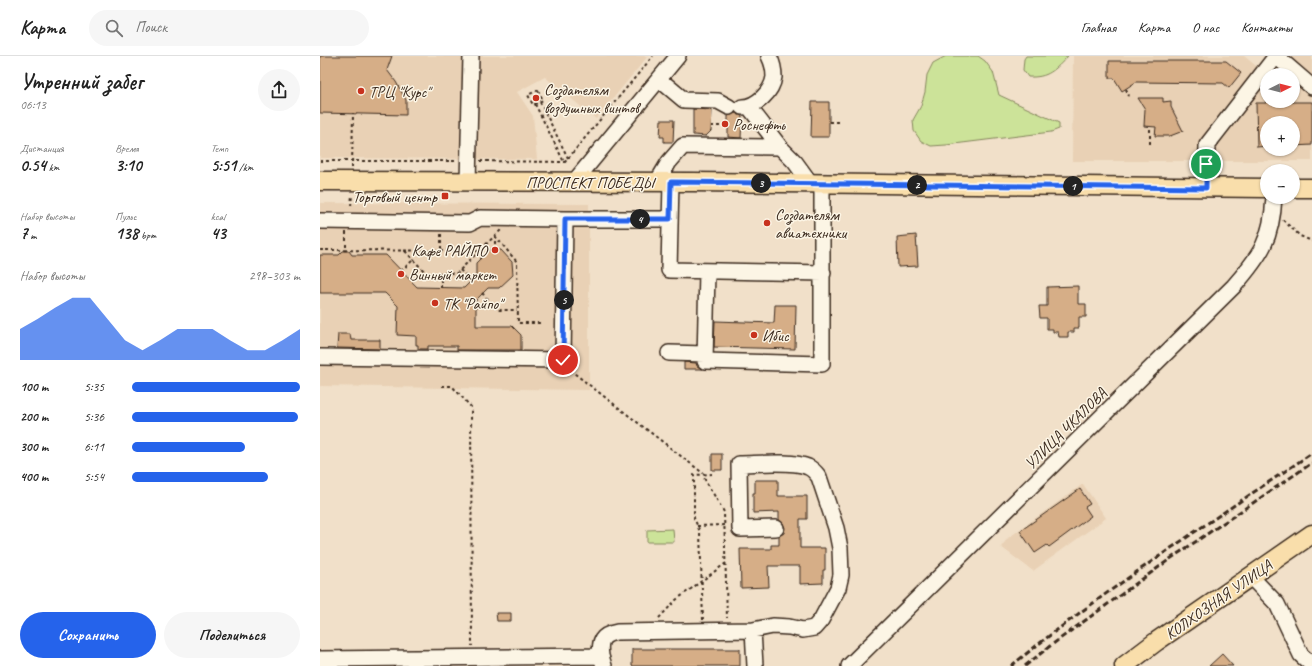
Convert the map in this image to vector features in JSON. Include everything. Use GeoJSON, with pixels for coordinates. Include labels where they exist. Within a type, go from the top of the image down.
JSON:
{"type":"FeatureCollection","features":[{"type":"Feature","properties":{"kind":"main road","name":"ПРОСПЕКТ ПОБЕДЫ"},"geometry":{"type":"LineString","coordinates":[[320,181],[664,182],[1260,188]]}},
{"type":"Feature","properties":{"kind":"main road"},"geometry":{"type":"LineString","coordinates":[[1300,188],[1312,188]]}},
{"type":"Feature","properties":{"kind":"main road","name":"КОЛХОЗНАЯ УЛИЦА"},"geometry":{"type":"LineString","coordinates":[[1124,666],[1312,534]]}},
{"type":"Feature","properties":{"kind":"street"},"geometry":{"type":"LineString","coordinates":[[468,182],[471,56]]}},
{"type":"Feature","properties":{"kind":"street"},"geometry":{"type":"LineString","coordinates":[[574,182],[678,56]]}},
{"type":"Feature","properties":{"kind":"street"},"geometry":{"type":"LineString","coordinates":[[740,107],[761,98],[771,86],[774,78],[769,56]]}},
{"type":"Feature","properties":{"kind":"street"},"geometry":{"type":"LineString","coordinates":[[1206,188],[1207,145],[1276,56],[1312,87]]}},
{"type":"Feature","properties":{"kind":"street"},"geometry":{"type":"LineString","coordinates":[[659,79],[684,100],[718,101],[740,107],[817,184],[823,273],[822,364],[705,361],[707,271]]}},
{"type":"Feature","properties":{"kind":"street"},"geometry":{"type":"LineString","coordinates":[[780,147],[683,146],[669,162],[664,182],[670,219],[669,270],[823,273]]}},
{"type":"Feature","properties":{"kind":"street","name":"УЛИЦА ЧКАЛОВА"},"geometry":{"type":"LineString","coordinates":[[849,666],[1234,286],[1250,268],[1263,249],[1273,218],[1274,204]]}},
{"type":"Feature","properties":{"kind":"street"},"geometry":{"type":"LineString","coordinates":[[320,221],[470,223],[480,218],[670,219]]}},
{"type":"Feature","properties":{"kind":"street"},"geometry":{"type":"LineString","coordinates":[[320,356],[563,360],[565,219]]}},
{"type":"Feature","properties":{"kind":"street"},"geometry":{"type":"LineString","coordinates":[[669,353],[705,354]]}},
{"type":"Feature","properties":{"kind":"street"},"geometry":{"type":"LineString","coordinates":[[320,659],[455,662],[472,658],[602,661],[600,645],[602,640],[605,636],[617,632],[728,631],[753,630],[773,626],[809,630],[818,625],[840,582],[840,548],[836,528],[819,477],[815,471],[802,465],[739,464],[740,529],[776,528]]}},
{"type":"Feature","properties":{"kind":"street"},"geometry":{"type":"LineString","coordinates":[[1251,577],[1277,604],[1301,655],[1312,665]]}},
{"type":"Feature","properties":{"kind":"street"},"geometry":{"type":"LineString","coordinates":[[753,630],[755,666]]}},
{"type":"Feature","properties":{"kind":"path"},"geometry":{"type":"LineString","coordinates":[[320,160],[564,162],[653,56]]}},
{"type":"Feature","properties":{"kind":"path"},"geometry":{"type":"LineString","coordinates":[[1126,89],[1129,96]]}},
{"type":"Feature","properties":{"kind":"path"},"geometry":{"type":"LineString","coordinates":[[536,104],[543,100],[538,90],[528,95],[533,105],[536,104],[564,162]]}},
{"type":"Feature","properties":{"kind":"path"},"geometry":{"type":"LineString","coordinates":[[540,102],[568,158]]}},
{"type":"Feature","properties":{"kind":"path"},"geometry":{"type":"LineString","coordinates":[[351,206],[353,114]]}},
{"type":"Feature","properties":{"kind":"path"},"geometry":{"type":"LineString","coordinates":[[829,122],[840,122]]}},
{"type":"Feature","properties":{"kind":"path"},"geometry":{"type":"LineString","coordinates":[[711,126],[722,126]]}},
{"type":"Feature","properties":{"kind":"path"},"geometry":{"type":"LineString","coordinates":[[1150,127],[1150,144]]}},
{"type":"Feature","properties":{"kind":"path"},"geometry":{"type":"LineString","coordinates":[[549,132],[554,130]]}},
{"type":"Feature","properties":{"kind":"path"},"geometry":{"type":"LineString","coordinates":[[404,250],[426,273],[457,273],[513,218]]}},
{"type":"Feature","properties":{"kind":"path"},"geometry":{"type":"LineString","coordinates":[[1281,218],[1300,236],[1312,241]]}},
{"type":"Feature","properties":{"kind":"path"},"geometry":{"type":"LineString","coordinates":[[495,236],[495,250]]}},
{"type":"Feature","properties":{"kind":"path"},"geometry":{"type":"LineString","coordinates":[[495,236],[517,262],[518,323],[540,324]]}},
{"type":"Feature","properties":{"kind":"path"},"geometry":{"type":"LineString","coordinates":[[320,250],[479,251]]}},
{"type":"Feature","properties":{"kind":"path"},"geometry":{"type":"LineString","coordinates":[[401,271],[413,260]]}},
{"type":"Feature","properties":{"kind":"path"},"geometry":{"type":"LineString","coordinates":[[460,270],[471,281]]}},
{"type":"Feature","properties":{"kind":"path"},"geometry":{"type":"LineString","coordinates":[[441,273],[441,288]]}},
{"type":"Feature","properties":{"kind":"path"},"geometry":{"type":"LineString","coordinates":[[482,293],[498,310],[517,310]]}},
{"type":"Feature","properties":{"kind":"path"},"geometry":{"type":"LineString","coordinates":[[563,360],[564,366],[704,474],[704,478],[724,512],[728,631]]}},
{"type":"Feature","properties":{"kind":"path"},"geometry":{"type":"LineString","coordinates":[[442,386],[452,386],[471,407],[472,658]]}},
{"type":"Feature","properties":{"kind":"path"},"geometry":{"type":"LineString","coordinates":[[703,631],[700,532],[694,518],[694,475],[712,474]]}},
{"type":"Feature","properties":{"kind":"path"},"geometry":{"type":"LineString","coordinates":[[697,526],[740,525]]}},
{"type":"Feature","properties":{"kind":"path"},"geometry":{"type":"LineString","coordinates":[[646,631],[676,600],[726,563]]}},
{"type":"Feature","properties":{"kind":"shaded area"},"geometry":{"type":"Polygon","coordinates":[[[320,56],[648,56],[596,119],[545,77],[517,92],[533,116],[537,159],[320,158],[320,56]]]}},
{"type":"Feature","properties":{"kind":"shaded area"},"geometry":{"type":"Polygon","coordinates":[[[1073,56],[1244,56],[1260,69],[1260,108],[1300,108],[1300,68],[1271,68],[1281,56],[1312,56],[1312,161],[1072,161],[1073,56]]]}},
{"type":"Feature","properties":{"kind":"shaded area"},"geometry":{"type":"Polygon","coordinates":[[[320,203],[589,204],[589,390],[320,386],[320,203]]]}},
{"type":"Feature","properties":{"kind":"shaded area"},"geometry":{"type":"Polygon","coordinates":[[[1083,484],[1106,518],[1033,571],[1001,547],[1008,538],[1083,484]]]}},
{"type":"Feature","properties":{"kind":"green space"},"geometry":{"type":"Polygon","coordinates":[[[946,56],[978,56],[985,61],[993,72],[999,95],[1059,123],[1059,129],[1051,132],[946,145],[931,146],[921,141],[914,131],[913,120],[921,106],[925,92],[927,75],[933,63],[946,56]]]}},
{"type":"Feature","properties":{"kind":"green space"},"geometry":{"type":"Polygon","coordinates":[[[1026,56],[1068,56],[1051,72],[1041,76],[1028,77],[1023,70],[1024,59],[1026,56]]]}},
{"type":"Feature","properties":{"kind":"green space"},"geometry":{"type":"Polygon","coordinates":[[[673,529],[674,542],[647,542],[647,530],[673,529]]]}},
{"type":"Feature","properties":{"kind":"building","name":"ТРЦ \"Курс\""},"geometry":{"type":"Polygon","coordinates":[[[320,56],[392,56],[387,70],[406,100],[406,115],[320,113],[320,56]]]}},
{"type":"Feature","properties":{"kind":"building"},"geometry":{"type":"Polygon","coordinates":[[[1109,61],[1226,61],[1241,73],[1229,88],[1223,83],[1136,82],[1122,91],[1114,78],[1109,78],[1109,61]]]}},
{"type":"Feature","properties":{"kind":"building"},"geometry":{"type":"Polygon","coordinates":[[[1138,98],[1163,98],[1163,102],[1171,101],[1171,107],[1183,131],[1170,136],[1155,136],[1156,127],[1144,126],[1145,109],[1138,98]]]}},
{"type":"Feature","properties":{"kind":"building"},"geometry":{"type":"Polygon","coordinates":[[[812,102],[829,102],[829,137],[811,137],[812,102]]]}},
{"type":"Feature","properties":{"kind":"building"},"geometry":{"type":"Polygon","coordinates":[[[1300,102],[1312,102],[1312,145],[1300,146],[1300,116],[1260,116],[1260,147],[1257,147],[1256,103],[1260,103],[1260,108],[1300,108],[1300,102]]]}},
{"type":"Feature","properties":{"kind":"building"},"geometry":{"type":"Polygon","coordinates":[[[693,109],[712,110],[711,131],[706,136],[693,135],[693,109]]]}},
{"type":"Feature","properties":{"kind":"building"},"geometry":{"type":"Polygon","coordinates":[[[735,113],[742,116],[741,138],[728,137],[728,116],[735,113]]]}},
{"type":"Feature","properties":{"kind":"building"},"geometry":{"type":"Polygon","coordinates":[[[661,120],[674,120],[673,142],[664,142],[664,137],[660,137],[661,120]]]}},
{"type":"Feature","properties":{"kind":"building"},"geometry":{"type":"Polygon","coordinates":[[[916,235],[918,266],[898,267],[897,237],[916,235]]]}},
{"type":"Feature","properties":{"kind":"building","name":"ТК \"Райпо\""},"geometry":{"type":"Polygon","coordinates":[[[489,250],[501,250],[512,262],[513,275],[499,288],[488,288],[476,300],[476,326],[512,326],[521,335],[521,350],[457,350],[457,346],[428,346],[428,349],[418,349],[418,345],[416,345],[416,336],[397,335],[398,306],[385,293],[320,293],[320,255],[339,255],[343,251],[349,251],[352,255],[386,255],[417,287],[464,288],[476,276],[476,263],[489,250]]]}},
{"type":"Feature","properties":{"kind":"building"},"geometry":{"type":"Polygon","coordinates":[[[1078,286],[1078,304],[1086,304],[1086,317],[1079,317],[1079,328],[1074,328],[1074,332],[1068,332],[1068,337],[1059,337],[1058,332],[1053,332],[1053,329],[1047,329],[1047,318],[1040,318],[1039,306],[1047,306],[1047,287],[1078,286]]]}},
{"type":"Feature","properties":{"kind":"building","name":"Ибис"},"geometry":{"type":"Polygon","coordinates":[[[775,305],[796,305],[795,349],[714,347],[715,321],[774,323],[775,305]]]}},
{"type":"Feature","properties":{"kind":"building"},"geometry":{"type":"Polygon","coordinates":[[[338,334],[350,334],[351,340],[380,340],[380,349],[337,348],[338,334]]]}},
{"type":"Feature","properties":{"kind":"building"},"geometry":{"type":"Polygon","coordinates":[[[684,362],[696,363],[697,366],[703,369],[684,369],[684,362]]]}},
{"type":"Feature","properties":{"kind":"building"},"geometry":{"type":"Polygon","coordinates":[[[712,454],[722,454],[722,470],[712,470],[712,454]]]}},
{"type":"Feature","properties":{"kind":"building"},"geometry":{"type":"Polygon","coordinates":[[[755,480],[778,480],[778,496],[807,496],[807,519],[800,519],[800,548],[825,548],[825,570],[823,570],[823,583],[800,584],[800,566],[768,566],[769,587],[741,588],[740,549],[771,549],[771,545],[779,545],[779,536],[784,533],[785,528],[783,523],[779,520],[779,512],[753,513],[753,493],[755,493],[755,480]]]}},
{"type":"Feature","properties":{"kind":"building"},"geometry":{"type":"Polygon","coordinates":[[[1080,489],[1090,504],[1085,507],[1091,516],[1049,547],[1047,545],[1035,553],[1020,531],[1080,489]]]}},
{"type":"Feature","properties":{"kind":"building"},"geometry":{"type":"Polygon","coordinates":[[[496,613],[511,613],[511,621],[497,621],[496,613]]]}},
{"type":"Feature","properties":{"kind":"building"},"geometry":{"type":"Polygon","coordinates":[[[632,649],[740,649],[740,666],[632,666],[632,649]]]}},
{"type":"Feature","properties":{"kind":"building"},"geometry":{"type":"Polygon","coordinates":[[[1222,654],[1233,666],[1209,666],[1222,654]]]}},
{"type":"Feature","properties":{"kind":"railway"},"geometry":{"type":"LineString","coordinates":[[1011,666],[1121,583],[1312,453]]}},
{"type":"Feature","properties":{"kind":"railway"},"geometry":{"type":"LineString","coordinates":[[1025,666],[1050,646],[1170,559],[1312,463]]}},
{"type":"Feature","properties":{"kind":"place","name":"ТРЦ \"Курс\""},"geometry":{"type":"Point","coordinates":[361,91]}},
{"type":"Feature","properties":{"kind":"place","name":"Создателям воздушных винтов"},"geometry":{"type":"Point","coordinates":[536,98]}},
{"type":"Feature","properties":{"kind":"place","name":"Роснефть"},"geometry":{"type":"Point","coordinates":[725,124]}},
{"type":"Feature","properties":{"kind":"place","name":"Торговый центр"},"geometry":{"type":"Point","coordinates":[445,196]}},
{"type":"Feature","properties":{"kind":"place","name":"Создателям авиатехники"},"geometry":{"type":"Point","coordinates":[767,223]}},
{"type":"Feature","properties":{"kind":"place","name":"Кафе РАЙПО"},"geometry":{"type":"Point","coordinates":[495,250]}},
{"type":"Feature","properties":{"kind":"place","name":"Винный маркет"},"geometry":{"type":"Point","coordinates":[401,274]}},
{"type":"Feature","properties":{"kind":"place","name":"ТК \"Райпо\""},"geometry":{"type":"Point","coordinates":[435,303]}},
{"type":"Feature","properties":{"kind":"place","name":"Ибис"},"geometry":{"type":"Point","coordinates":[754,335]}},
{"type":"Feature","properties":{"kind":"route"},"geometry":{"type":"LineString","coordinates":[[563,360],[565,219],[670,219],[671,182],[1206,188],[1206,164]]}}]}
